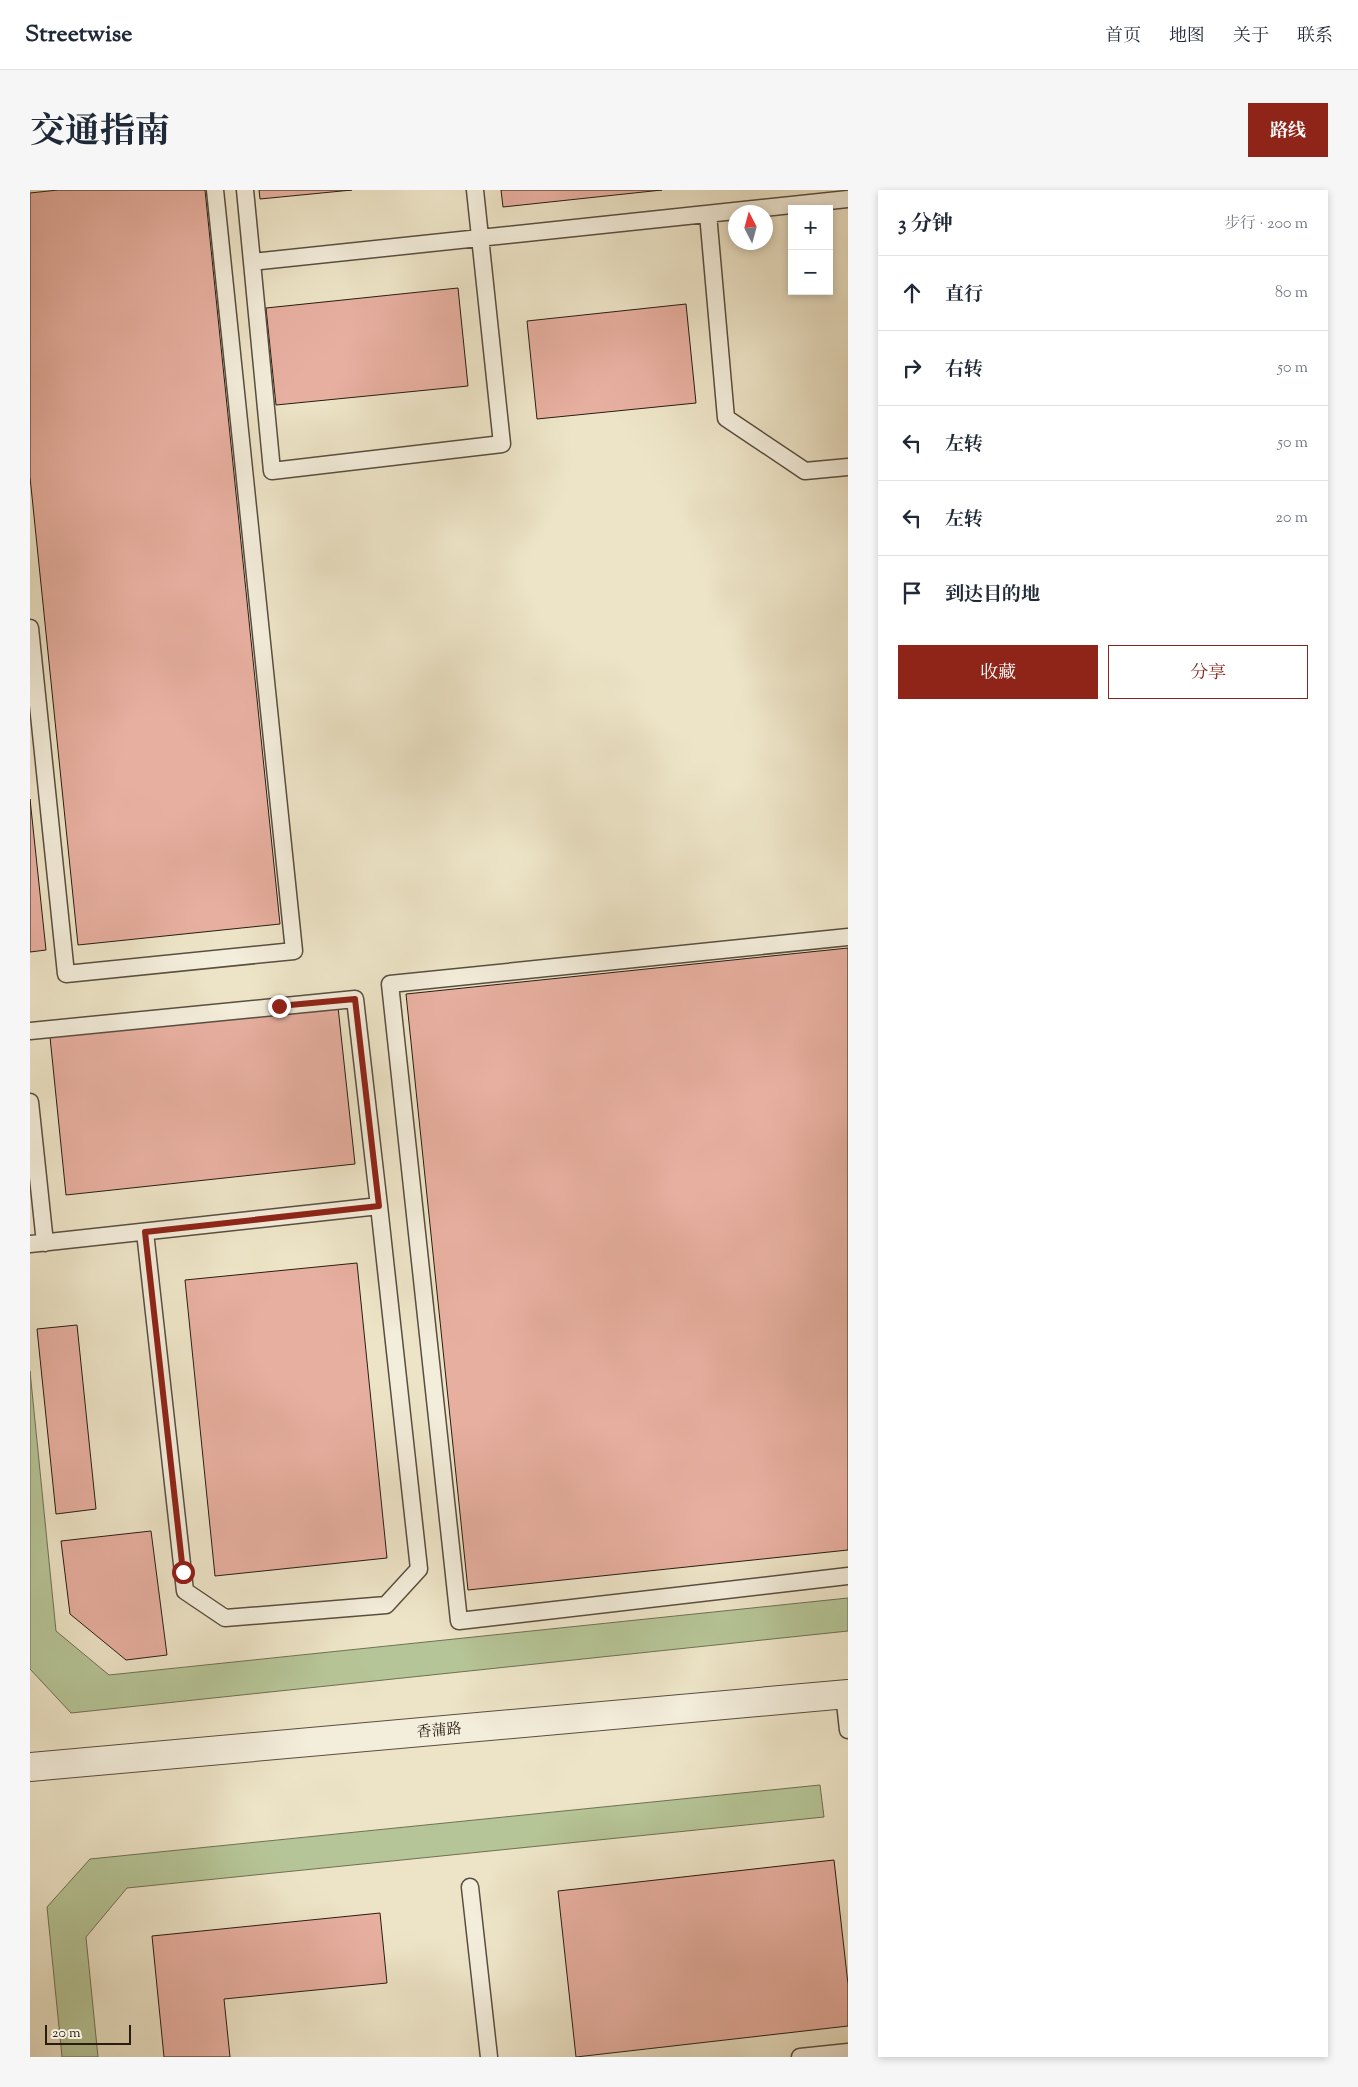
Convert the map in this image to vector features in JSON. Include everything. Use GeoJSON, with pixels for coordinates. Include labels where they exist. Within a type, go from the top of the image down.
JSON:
{"type":"FeatureCollection","features":[{"type":"Feature","properties":{"kind":"street","name":"香蒲路"},"geometry":{"type":"LineString","coordinates":[[30,1766],[846,1694]]}},
{"type":"Feature","properties":{"kind":"lane"},"geometry":{"type":"LineString","coordinates":[[30,628],[66,974],[294,951],[214,190]]}},
{"type":"Feature","properties":{"kind":"lane"},"geometry":{"type":"LineString","coordinates":[[245,190],[272,471],[502,444],[475,190]]}},
{"type":"Feature","properties":{"kind":"lane"},"geometry":{"type":"LineString","coordinates":[[252,262],[848,199]]}},
{"type":"Feature","properties":{"kind":"lane"},"geometry":{"type":"LineString","coordinates":[[708,214],[726,418],[805,471],[848,467]]}},
{"type":"Feature","properties":{"kind":"lane"},"geometry":{"type":"LineString","coordinates":[[848,937],[390,984],[459,1621],[848,1576]]}},
{"type":"Feature","properties":{"kind":"lane"},"geometry":{"type":"LineString","coordinates":[[30,1031],[355,999],[419,1569],[386,1605],[225,1618],[185,1590],[145,1232]]}},
{"type":"Feature","properties":{"kind":"lane"},"geometry":{"type":"LineString","coordinates":[[30,1102],[38,1244],[379,1206]]}},
{"type":"Feature","properties":{"kind":"lane"},"geometry":{"type":"LineString","coordinates":[[846,1694],[848,1730]]}},
{"type":"Feature","properties":{"kind":"lane"},"geometry":{"type":"LineString","coordinates":[[470,1887],[489,2057]]}},
{"type":"Feature","properties":{"kind":"lane"},"geometry":{"type":"LineString","coordinates":[[800,2057],[848,2052]]}},
{"type":"Feature","properties":{"kind":"green space"},"geometry":{"type":"Polygon","coordinates":[[[30,1371],[56,1631],[109,1675],[848,1598],[848,1631],[71,1713],[30,1669],[30,1371]]]}},
{"type":"Feature","properties":{"kind":"green space"},"geometry":{"type":"Polygon","coordinates":[[[820,1785],[824,1817],[127,1888],[86,1937],[98,2057],[62,2057],[47,1907],[90,1859],[820,1785]]]}},
{"type":"Feature","properties":{"kind":"building"},"geometry":{"type":"Polygon","coordinates":[[[58,190],[205,190],[280,924],[78,945],[30,477],[30,193],[58,190]]]}},
{"type":"Feature","properties":{"kind":"building"},"geometry":{"type":"Polygon","coordinates":[[[259,190],[352,190],[260,199],[259,190]]]}},
{"type":"Feature","properties":{"kind":"building"},"geometry":{"type":"Polygon","coordinates":[[[501,190],[662,190],[503,207],[501,190]]]}},
{"type":"Feature","properties":{"kind":"building"},"geometry":{"type":"Polygon","coordinates":[[[458,288],[468,386],[276,405],[266,308],[458,288]]]}},
{"type":"Feature","properties":{"kind":"building"},"geometry":{"type":"Polygon","coordinates":[[[686,304],[696,403],[537,419],[527,321],[686,304]]]}},
{"type":"Feature","properties":{"kind":"building"},"geometry":{"type":"Polygon","coordinates":[[[30,799],[46,950],[30,952],[30,799]]]}},
{"type":"Feature","properties":{"kind":"building"},"geometry":{"type":"Polygon","coordinates":[[[848,948],[848,1550],[468,1590],[406,994],[848,948]]]}},
{"type":"Feature","properties":{"kind":"building"},"geometry":{"type":"Polygon","coordinates":[[[338,1007],[355,1164],[66,1195],[50,1037],[338,1007]]]}},
{"type":"Feature","properties":{"kind":"building"},"geometry":{"type":"Polygon","coordinates":[[[357,1263],[387,1558],[215,1576],[185,1280],[357,1263]]]}},
{"type":"Feature","properties":{"kind":"building"},"geometry":{"type":"Polygon","coordinates":[[[77,1325],[96,1509],[56,1514],[37,1329],[77,1325]]]}},
{"type":"Feature","properties":{"kind":"building"},"geometry":{"type":"Polygon","coordinates":[[[151,1531],[167,1655],[126,1660],[70,1614],[61,1541],[151,1531]]]}},
{"type":"Feature","properties":{"kind":"building"},"geometry":{"type":"Polygon","coordinates":[[[834,1860],[848,1984],[848,2026],[576,2057],[558,1891],[834,1860]]]}},
{"type":"Feature","properties":{"kind":"building"},"geometry":{"type":"Polygon","coordinates":[[[380,1913],[387,1983],[224,1999],[230,2057],[164,2057],[152,1936],[380,1913]]]}},
{"type":"Feature","properties":{"kind":"route"},"geometry":{"type":"LineString","coordinates":[[183,1572],[145,1232],[379,1206],[355,999],[279,1006]]}}]}
